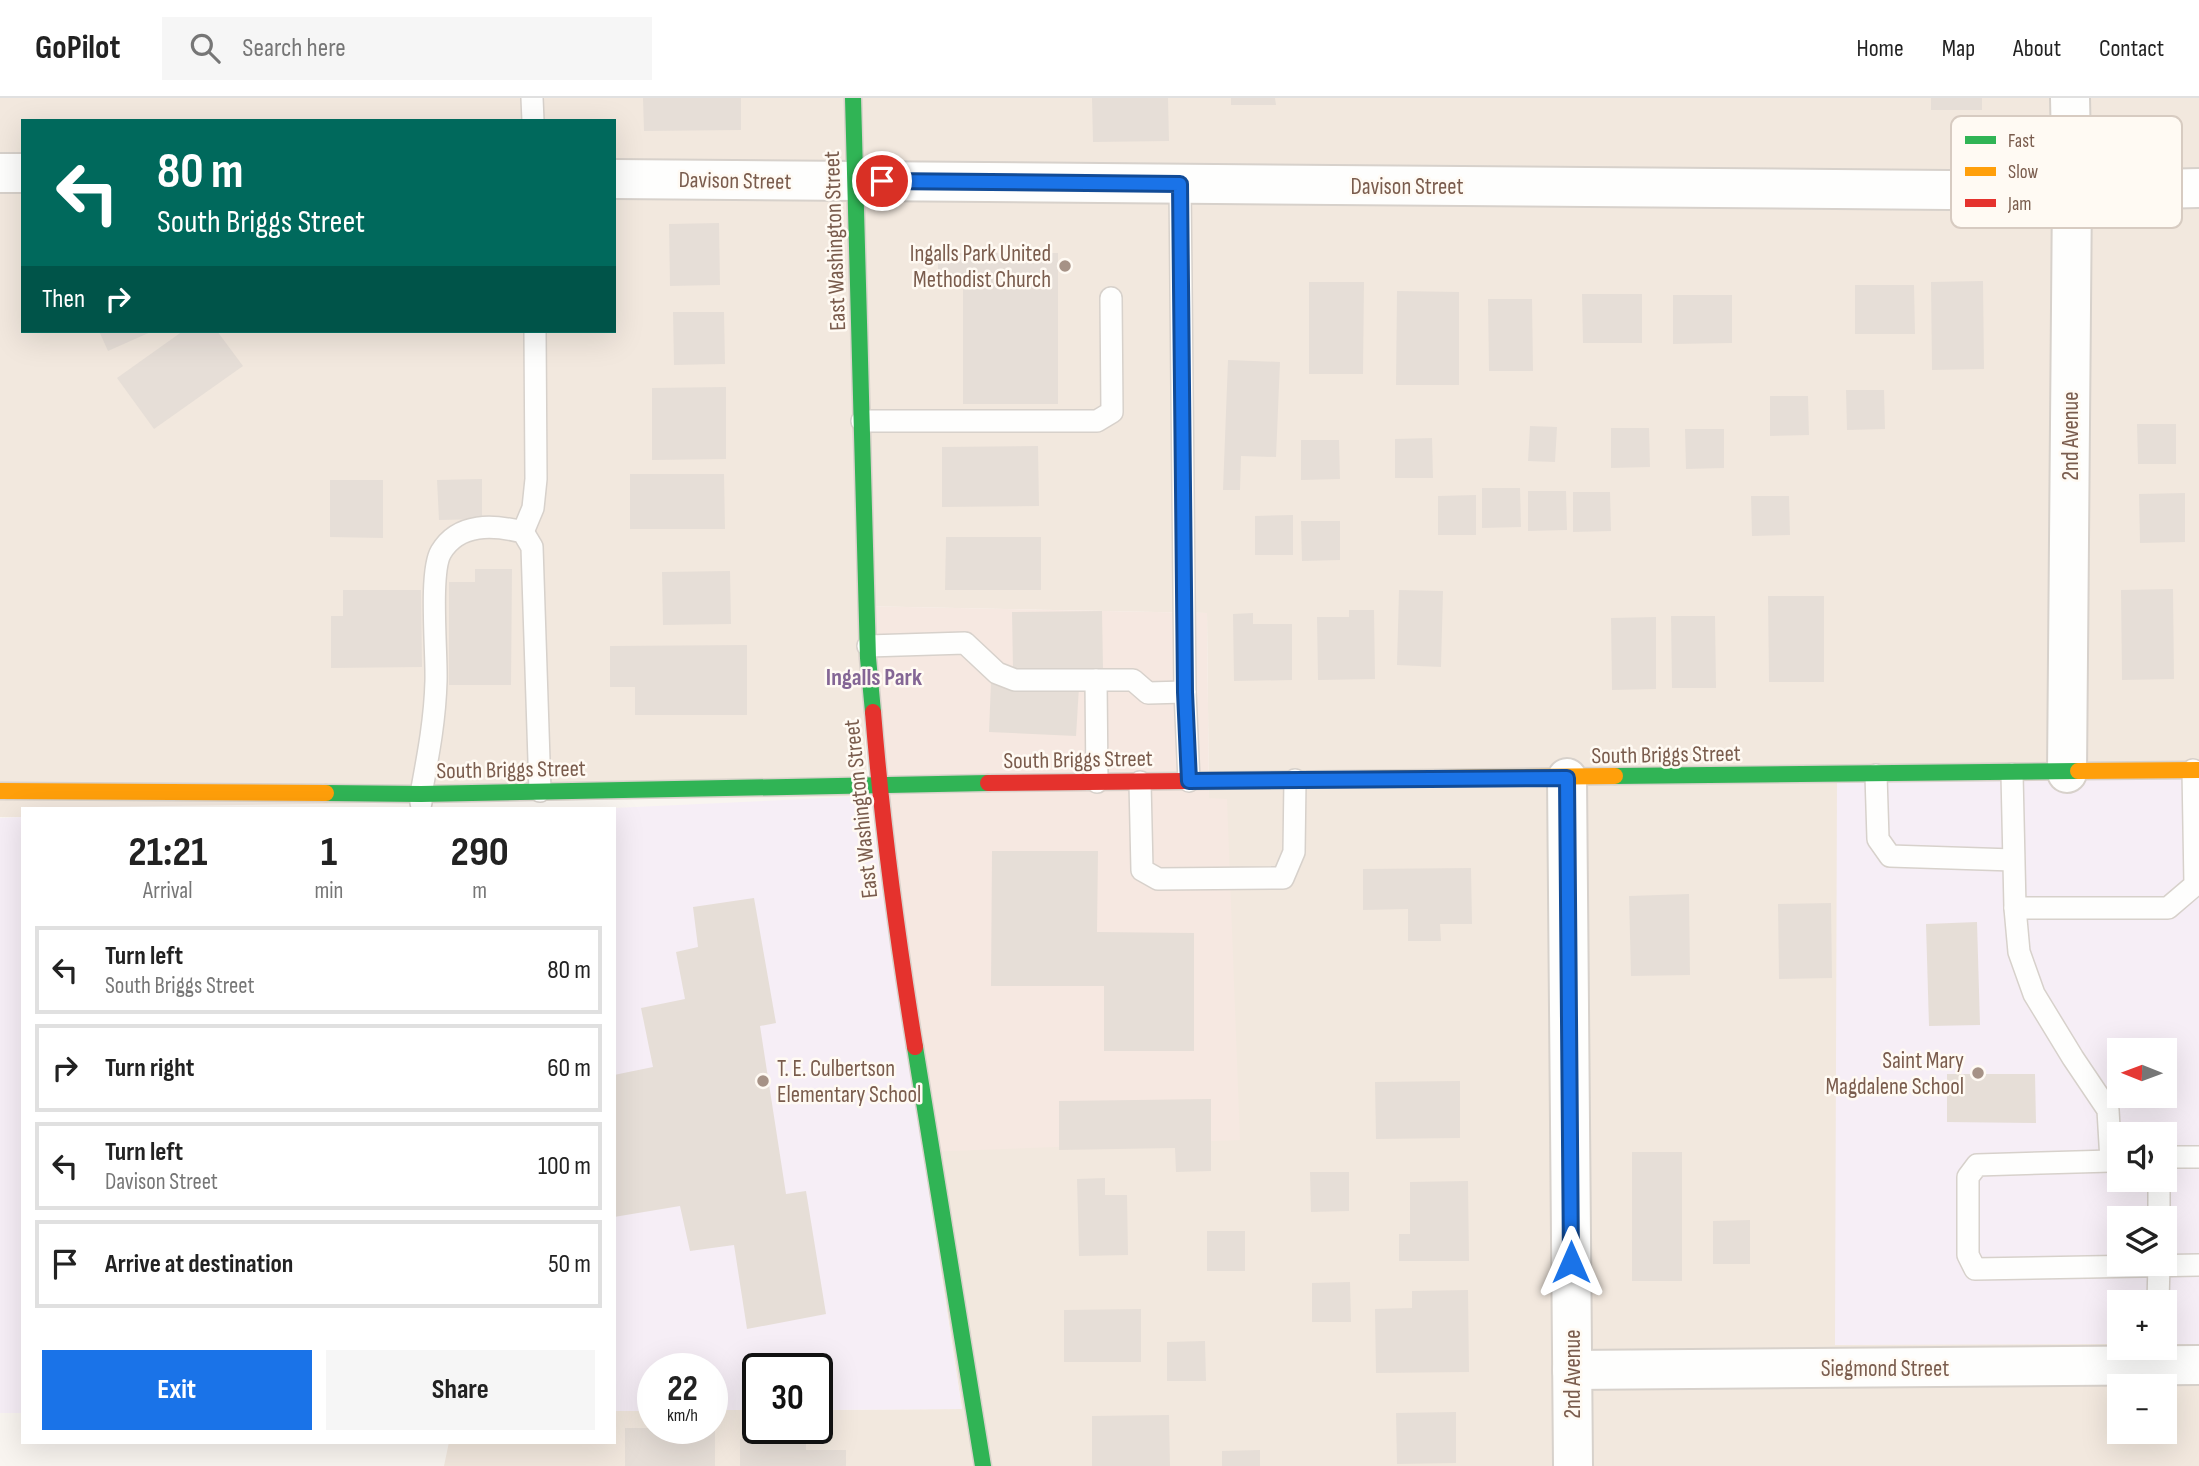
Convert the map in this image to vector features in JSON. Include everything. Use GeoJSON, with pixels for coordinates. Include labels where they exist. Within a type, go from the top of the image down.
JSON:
{"type":"FeatureCollection","features":[{"type":"Feature","properties":{"kind":"street","name":"East Washington Street"},"geometry":{"type":"LineString","coordinates":[[853,98],[869,646],[879,784],[901,962],[983,1466]]}},
{"type":"Feature","properties":{"kind":"street","name":"2nd Avenue"},"geometry":{"type":"LineString","coordinates":[[2070,98],[2070,116]]}},
{"type":"Feature","properties":{"kind":"street"},"geometry":{"type":"LineString","coordinates":[[0,173],[21,173]]}},
{"type":"Feature","properties":{"kind":"street","name":"Davison Street"},"geometry":{"type":"LineString","coordinates":[[616,179],[1951,190]]}},
{"type":"Feature","properties":{"kind":"street","name":"2nd Avenue"},"geometry":{"type":"LineString","coordinates":[[2067,773],[2072,228]]}},
{"type":"Feature","properties":{"kind":"street","name":"South Briggs Street"},"geometry":{"type":"LineString","coordinates":[[0,791],[421,801],[540,791],[879,784],[2196,770]]}},
{"type":"Feature","properties":{"kind":"street","name":"2nd Avenue"},"geometry":{"type":"LineString","coordinates":[[1567,778],[1573,1466]]}},
{"type":"Feature","properties":{"kind":"street","name":"Siegmond Street"},"geometry":{"type":"LineString","coordinates":[[1572,1370],[2107,1357]]}},
{"type":"Feature","properties":{"kind":"street","name":"Siegmond Street"},"geometry":{"type":"LineString","coordinates":[[2176,1360],[2199,1365]]}},
{"type":"Feature","properties":{"kind":"lane"},"geometry":{"type":"LineString","coordinates":[[532,98],[533,119]]}},
{"type":"Feature","properties":{"kind":"lane"},"geometry":{"type":"LineString","coordinates":[[1180,184],[1185,692],[1189,781]]}},
{"type":"Feature","properties":{"kind":"lane"},"geometry":{"type":"LineString","coordinates":[[862,421],[1097,421],[1112,412],[1111,298]]}},
{"type":"Feature","properties":{"kind":"lane"},"geometry":{"type":"LineString","coordinates":[[523,532],[533,508],[536,479],[535,333]]}},
{"type":"Feature","properties":{"kind":"lane"},"geometry":{"type":"LineString","coordinates":[[421,801],[433,729],[436,681],[435,572],[440,553],[452,540],[474,527],[498,526],[523,532],[532,547],[540,791]]}},
{"type":"Feature","properties":{"kind":"lane"},"geometry":{"type":"LineString","coordinates":[[869,646],[965,643],[998,673],[1014,680],[1133,680],[1148,693],[1185,692]]}},
{"type":"Feature","properties":{"kind":"lane"},"geometry":{"type":"LineString","coordinates":[[1096,680],[1097,782]]}},
{"type":"Feature","properties":{"kind":"lane"},"geometry":{"type":"LineString","coordinates":[[2015,908],[2168,908],[2195,885],[2196,770]]}},
{"type":"Feature","properties":{"kind":"lane"},"geometry":{"type":"LineString","coordinates":[[2012,774],[2013,860],[2019,952],[2034,994],[2108,1110],[2110,1122]]}},
{"type":"Feature","properties":{"kind":"lane"},"geometry":{"type":"LineString","coordinates":[[1876,775],[1878,839],[1890,856],[2013,860]]}},
{"type":"Feature","properties":{"kind":"lane"},"geometry":{"type":"LineString","coordinates":[[1140,782],[1142,870],[1158,879],[1283,878],[1294,852],[1296,780]]}},
{"type":"Feature","properties":{"kind":"lane"},"geometry":{"type":"LineString","coordinates":[[2177,1157],[2199,1157]]}},
{"type":"Feature","properties":{"kind":"lane"},"geometry":{"type":"LineString","coordinates":[[2107,1160],[1977,1165],[1968,1177],[1968,1255],[1975,1269],[2107,1266]]}},
{"type":"Feature","properties":{"kind":"lane"},"geometry":{"type":"LineString","coordinates":[[2177,1265],[2199,1265]]}},
{"type":"Feature","properties":{"kind":"shaded area"},"geometry":{"type":"Polygon","coordinates":[[[0,98],[2199,98],[2199,1466],[444,1466],[449,1444],[616,1444],[616,1411],[637,1411],[637,1444],[728,1444],[728,1410],[742,1410],[742,1444],[833,1444],[833,1410],[962,1409],[923,1152],[1209,798],[1207,613],[858,606],[868,796],[21,807],[21,817],[0,817],[0,98]]]}},
{"type":"Feature","properties":{"kind":"shaded area"},"geometry":{"type":"Polygon","coordinates":[[[858,606],[1207,613],[1209,798],[1227,799],[1240,1140],[923,1152],[858,606]]]}},
{"type":"Feature","properties":{"kind":"shaded area","name":"Saint Mary Magdalene School"},"geometry":{"type":"Polygon","coordinates":[[[2199,776],[2199,1344],[2177,1344],[2177,1290],[2107,1290],[2107,1344],[1835,1345],[1837,779],[2199,776]]]}},
{"type":"Feature","properties":{"kind":"shaded area","name":"T. E. Culbertson Elementary School"},"geometry":{"type":"Polygon","coordinates":[[[868,796],[962,1409],[833,1410],[833,1353],[742,1353],[742,1410],[728,1410],[728,1353],[637,1353],[637,1411],[616,1411],[616,808],[868,796]]]}},
{"type":"Feature","properties":{"kind":"shaded area"},"geometry":{"type":"Polygon","coordinates":[[[21,817],[21,1413],[0,1413],[0,818],[21,817]]]}},
{"type":"Feature","properties":{"kind":"building"},"geometry":{"type":"Polygon","coordinates":[[[643,98],[741,98],[741,130],[644,131],[643,98]]]}},
{"type":"Feature","properties":{"kind":"building"},"geometry":{"type":"Polygon","coordinates":[[[1092,98],[1168,98],[1169,141],[1093,142],[1092,98]]]}},
{"type":"Feature","properties":{"kind":"building"},"geometry":{"type":"Polygon","coordinates":[[[1231,98],[1275,98],[1276,105],[1231,105],[1231,98]]]}},
{"type":"Feature","properties":{"kind":"building"},"geometry":{"type":"Polygon","coordinates":[[[1931,98],[1982,98],[1982,110],[1931,110],[1931,98]]]}},
{"type":"Feature","properties":{"kind":"building"},"geometry":{"type":"Polygon","coordinates":[[[719,223],[720,285],[670,286],[669,224],[719,223]]]}},
{"type":"Feature","properties":{"kind":"building"},"geometry":{"type":"Polygon","coordinates":[[[938,253],[1058,253],[1058,404],[963,404],[963,286],[938,286],[938,253]]]}},
{"type":"Feature","properties":{"kind":"building"},"geometry":{"type":"Polygon","coordinates":[[[1983,281],[1984,369],[1932,370],[1931,282],[1983,281]]]}},
{"type":"Feature","properties":{"kind":"building"},"geometry":{"type":"Polygon","coordinates":[[[1309,282],[1364,282],[1363,374],[1309,374],[1309,282]]]}},
{"type":"Feature","properties":{"kind":"building"},"geometry":{"type":"Polygon","coordinates":[[[1855,285],[1914,285],[1915,334],[1855,334],[1855,285]]]}},
{"type":"Feature","properties":{"kind":"building"},"geometry":{"type":"Polygon","coordinates":[[[1397,291],[1459,292],[1459,385],[1396,385],[1397,291]]]}},
{"type":"Feature","properties":{"kind":"building"},"geometry":{"type":"Polygon","coordinates":[[[1582,294],[1642,294],[1642,343],[1583,343],[1582,294]]]}},
{"type":"Feature","properties":{"kind":"building"},"geometry":{"type":"Polygon","coordinates":[[[1673,295],[1732,295],[1732,343],[1673,344],[1673,295]]]}},
{"type":"Feature","properties":{"kind":"building"},"geometry":{"type":"Polygon","coordinates":[[[1488,299],[1532,299],[1533,371],[1489,371],[1488,299]]]}},
{"type":"Feature","properties":{"kind":"building"},"geometry":{"type":"Polygon","coordinates":[[[673,312],[724,312],[725,364],[674,365],[673,312]]]}},
{"type":"Feature","properties":{"kind":"building"},"geometry":{"type":"Polygon","coordinates":[[[100,333],[148,333],[108,351],[100,333]]]}},
{"type":"Feature","properties":{"kind":"building"},"geometry":{"type":"Polygon","coordinates":[[[180,333],[218,333],[243,366],[154,429],[117,378],[180,333]]]}},
{"type":"Feature","properties":{"kind":"building"},"geometry":{"type":"Polygon","coordinates":[[[1228,360],[1280,362],[1276,457],[1241,456],[1240,490],[1223,490],[1228,360]]]}},
{"type":"Feature","properties":{"kind":"building"},"geometry":{"type":"Polygon","coordinates":[[[726,387],[726,459],[652,460],[652,388],[726,387]]]}},
{"type":"Feature","properties":{"kind":"building"},"geometry":{"type":"Polygon","coordinates":[[[1846,390],[1884,390],[1885,429],[1847,430],[1846,390]]]}},
{"type":"Feature","properties":{"kind":"building"},"geometry":{"type":"Polygon","coordinates":[[[1770,396],[1808,396],[1809,435],[1770,436],[1770,396]]]}},
{"type":"Feature","properties":{"kind":"building"},"geometry":{"type":"Polygon","coordinates":[[[2137,424],[2176,424],[2176,464],[2138,464],[2137,424]]]}},
{"type":"Feature","properties":{"kind":"building"},"geometry":{"type":"Polygon","coordinates":[[[1530,426],[1557,427],[1555,462],[1528,461],[1530,426]]]}},
{"type":"Feature","properties":{"kind":"building"},"geometry":{"type":"Polygon","coordinates":[[[1611,428],[1649,428],[1650,467],[1611,468],[1611,428]]]}},
{"type":"Feature","properties":{"kind":"building"},"geometry":{"type":"Polygon","coordinates":[[[1685,429],[1724,429],[1724,468],[1686,469],[1685,429]]]}},
{"type":"Feature","properties":{"kind":"building"},"geometry":{"type":"Polygon","coordinates":[[[1432,438],[1433,478],[1395,478],[1395,439],[1432,438]]]}},
{"type":"Feature","properties":{"kind":"building"},"geometry":{"type":"Polygon","coordinates":[[[1301,440],[1339,440],[1340,479],[1301,480],[1301,440]]]}},
{"type":"Feature","properties":{"kind":"building"},"geometry":{"type":"Polygon","coordinates":[[[1038,446],[1039,506],[942,507],[942,447],[1038,446]]]}},
{"type":"Feature","properties":{"kind":"building"},"geometry":{"type":"Polygon","coordinates":[[[630,474],[724,474],[725,529],[630,529],[630,474]]]}},
{"type":"Feature","properties":{"kind":"building"},"geometry":{"type":"Polygon","coordinates":[[[482,479],[482,519],[439,520],[437,480],[482,479]]]}},
{"type":"Feature","properties":{"kind":"building"},"geometry":{"type":"Polygon","coordinates":[[[330,480],[383,480],[383,538],[330,537],[330,480]]]}},
{"type":"Feature","properties":{"kind":"building"},"geometry":{"type":"Polygon","coordinates":[[[1482,488],[1520,488],[1521,527],[1482,528],[1482,488]]]}},
{"type":"Feature","properties":{"kind":"building"},"geometry":{"type":"Polygon","coordinates":[[[1528,491],[1566,491],[1567,530],[1528,531],[1528,491]]]}},
{"type":"Feature","properties":{"kind":"building"},"geometry":{"type":"Polygon","coordinates":[[[1573,492],[1610,492],[1611,531],[1573,532],[1573,492]]]}},
{"type":"Feature","properties":{"kind":"building"},"geometry":{"type":"Polygon","coordinates":[[[2185,493],[2185,542],[2140,543],[2139,494],[2185,493]]]}},
{"type":"Feature","properties":{"kind":"building"},"geometry":{"type":"Polygon","coordinates":[[[1476,495],[1476,535],[1438,535],[1438,496],[1476,495]]]}},
{"type":"Feature","properties":{"kind":"building"},"geometry":{"type":"Polygon","coordinates":[[[1751,496],[1789,496],[1790,535],[1752,536],[1751,496]]]}},
{"type":"Feature","properties":{"kind":"building"},"geometry":{"type":"Polygon","coordinates":[[[1293,515],[1293,555],[1255,555],[1255,516],[1293,515]]]}},
{"type":"Feature","properties":{"kind":"building"},"geometry":{"type":"Polygon","coordinates":[[[1301,521],[1340,521],[1340,560],[1302,561],[1301,521]]]}},
{"type":"Feature","properties":{"kind":"building"},"geometry":{"type":"Polygon","coordinates":[[[946,537],[1041,537],[1041,590],[945,590],[946,537]]]}},
{"type":"Feature","properties":{"kind":"building"},"geometry":{"type":"Polygon","coordinates":[[[475,569],[512,569],[511,685],[449,685],[449,582],[475,582],[475,569]]]}},
{"type":"Feature","properties":{"kind":"building"},"geometry":{"type":"Polygon","coordinates":[[[730,571],[731,624],[663,625],[662,572],[730,571]]]}},
{"type":"Feature","properties":{"kind":"building"},"geometry":{"type":"Polygon","coordinates":[[[2173,589],[2174,679],[2122,680],[2121,590],[2173,589]]]}},
{"type":"Feature","properties":{"kind":"building"},"geometry":{"type":"Polygon","coordinates":[[[343,590],[421,590],[422,667],[331,668],[331,616],[343,616],[343,590]]]}},
{"type":"Feature","properties":{"kind":"building"},"geometry":{"type":"Polygon","coordinates":[[[1399,590],[1443,591],[1441,667],[1397,665],[1399,590]]]}},
{"type":"Feature","properties":{"kind":"building"},"geometry":{"type":"Polygon","coordinates":[[[1768,596],[1824,596],[1824,682],[1769,682],[1768,596]]]}},
{"type":"Feature","properties":{"kind":"building"},"geometry":{"type":"Polygon","coordinates":[[[1349,610],[1374,610],[1375,679],[1318,680],[1317,617],[1349,617],[1349,610]]]}},
{"type":"Feature","properties":{"kind":"building"},"geometry":{"type":"Polygon","coordinates":[[[1102,611],[1103,669],[1013,670],[1012,612],[1102,611]]]}},
{"type":"Feature","properties":{"kind":"building"},"geometry":{"type":"Polygon","coordinates":[[[1253,613],[1253,624],[1292,624],[1292,680],[1234,681],[1233,614],[1253,613]]]}},
{"type":"Feature","properties":{"kind":"building"},"geometry":{"type":"Polygon","coordinates":[[[1671,616],[1715,616],[1716,688],[1672,688],[1671,616]]]}},
{"type":"Feature","properties":{"kind":"building"},"geometry":{"type":"Polygon","coordinates":[[[1656,617],[1656,689],[1612,690],[1611,618],[1656,617]]]}},
{"type":"Feature","properties":{"kind":"building"},"geometry":{"type":"Polygon","coordinates":[[[747,645],[747,715],[635,715],[635,687],[610,687],[610,646],[747,645]]]}},
{"type":"Feature","properties":{"kind":"building"},"geometry":{"type":"Polygon","coordinates":[[[991,682],[1079,687],[1076,736],[989,732],[991,682]]]}},
{"type":"Feature","properties":{"kind":"building"},"geometry":{"type":"Polygon","coordinates":[[[992,851],[1098,851],[1097,932],[1194,933],[1194,1051],[1104,1051],[1104,986],[991,986],[992,851]]]}},
{"type":"Feature","properties":{"kind":"building"},"geometry":{"type":"Polygon","coordinates":[[[1471,868],[1472,924],[1440,924],[1441,941],[1408,941],[1408,909],[1363,910],[1363,869],[1471,868]]]}},
{"type":"Feature","properties":{"kind":"building"},"geometry":{"type":"Polygon","coordinates":[[[1689,894],[1690,975],[1631,976],[1629,896],[1689,894]]]}},
{"type":"Feature","properties":{"kind":"building","name":"T. E. Culbertson Elementary School"},"geometry":{"type":"Polygon","coordinates":[[[754,898],[776,1023],[760,1026],[786,1194],[806,1191],[826,1314],[747,1329],[734,1245],[690,1251],[680,1206],[616,1217],[616,1075],[653,1067],[641,1008],[685,999],[676,952],[698,947],[693,907],[754,898]]]}},
{"type":"Feature","properties":{"kind":"building"},"geometry":{"type":"Polygon","coordinates":[[[1831,903],[1832,978],[1779,979],[1778,904],[1831,903]]]}},
{"type":"Feature","properties":{"kind":"building"},"geometry":{"type":"Polygon","coordinates":[[[1977,922],[1980,1025],[1929,1026],[1926,924],[1977,922]]]}},
{"type":"Feature","properties":{"kind":"building"},"geometry":{"type":"Polygon","coordinates":[[[1947,1074],[2035,1074],[2036,1123],[1947,1122],[1947,1074]]]}},
{"type":"Feature","properties":{"kind":"building"},"geometry":{"type":"Polygon","coordinates":[[[1460,1081],[1460,1138],[1376,1139],[1375,1082],[1460,1081]]]}},
{"type":"Feature","properties":{"kind":"building"},"geometry":{"type":"Polygon","coordinates":[[[1211,1099],[1211,1171],[1176,1172],[1175,1148],[1059,1150],[1059,1101],[1211,1099]]]}},
{"type":"Feature","properties":{"kind":"building"},"geometry":{"type":"Polygon","coordinates":[[[1632,1152],[1682,1152],[1682,1281],[1632,1281],[1632,1152]]]}},
{"type":"Feature","properties":{"kind":"building"},"geometry":{"type":"Polygon","coordinates":[[[1310,1172],[1349,1172],[1349,1211],[1311,1212],[1310,1172]]]}},
{"type":"Feature","properties":{"kind":"building"},"geometry":{"type":"Polygon","coordinates":[[[1105,1178],[1105,1195],[1127,1195],[1128,1255],[1079,1256],[1077,1179],[1105,1178]]]}},
{"type":"Feature","properties":{"kind":"building"},"geometry":{"type":"Polygon","coordinates":[[[1468,1181],[1469,1261],[1399,1261],[1399,1234],[1410,1234],[1410,1182],[1468,1181]]]}},
{"type":"Feature","properties":{"kind":"building"},"geometry":{"type":"Polygon","coordinates":[[[1750,1220],[1750,1264],[1713,1264],[1713,1221],[1750,1220]]]}},
{"type":"Feature","properties":{"kind":"building"},"geometry":{"type":"Polygon","coordinates":[[[1207,1231],[1245,1231],[1245,1271],[1207,1271],[1207,1231]]]}},
{"type":"Feature","properties":{"kind":"building"},"geometry":{"type":"Polygon","coordinates":[[[1350,1282],[1351,1322],[1312,1322],[1312,1283],[1350,1282]]]}},
{"type":"Feature","properties":{"kind":"building"},"geometry":{"type":"Polygon","coordinates":[[[1468,1290],[1469,1372],[1376,1373],[1375,1309],[1412,1308],[1412,1291],[1468,1290]]]}},
{"type":"Feature","properties":{"kind":"building"},"geometry":{"type":"Polygon","coordinates":[[[1141,1309],[1141,1362],[1064,1362],[1064,1310],[1141,1309]]]}},
{"type":"Feature","properties":{"kind":"building"},"geometry":{"type":"Polygon","coordinates":[[[1205,1341],[1206,1381],[1167,1381],[1167,1342],[1205,1341]]]}},
{"type":"Feature","properties":{"kind":"building"},"geometry":{"type":"Polygon","coordinates":[[[1456,1412],[1456,1463],[1397,1464],[1396,1413],[1456,1412]]]}},
{"type":"Feature","properties":{"kind":"building"},"geometry":{"type":"Polygon","coordinates":[[[1169,1415],[1170,1466],[1092,1466],[1092,1416],[1169,1415]]]}},
{"type":"Feature","properties":{"kind":"building"},"geometry":{"type":"Polygon","coordinates":[[[625,1428],[637,1428],[637,1444],[715,1444],[715,1466],[625,1466],[625,1428]]]}},
{"type":"Feature","properties":{"kind":"building"},"geometry":{"type":"Polygon","coordinates":[[[740,1439],[742,1444],[806,1444],[806,1450],[846,1450],[846,1466],[740,1466],[740,1439]]]}},
{"type":"Feature","properties":{"kind":"building"},"geometry":{"type":"Polygon","coordinates":[[[1260,1450],[1260,1466],[1222,1466],[1222,1451],[1260,1450]]]}},
{"type":"Feature","properties":{"kind":"traffic: fast"},"geometry":{"type":"LineString","coordinates":[[853,98],[868,658],[873,712]]}},
{"type":"Feature","properties":{"kind":"traffic: fast"},"geometry":{"type":"LineString","coordinates":[[1615,776],[2078,771]]}},
{"type":"Feature","properties":{"kind":"traffic: fast"},"geometry":{"type":"LineString","coordinates":[[326,793],[421,794],[988,783]]}},
{"type":"Feature","properties":{"kind":"traffic: fast"},"geometry":{"type":"LineString","coordinates":[[915,1047],[983,1466]]}},
{"type":"Feature","properties":{"kind":"traffic: slow"},"geometry":{"type":"LineString","coordinates":[[2078,771],[2199,770]]}},
{"type":"Feature","properties":{"kind":"traffic: slow"},"geometry":{"type":"LineString","coordinates":[[1185,781],[1615,776]]}},
{"type":"Feature","properties":{"kind":"traffic: slow"},"geometry":{"type":"LineString","coordinates":[[0,791],[326,793]]}},
{"type":"Feature","properties":{"kind":"traffic: jam"},"geometry":{"type":"LineString","coordinates":[[873,712],[891,880],[915,1047]]}},
{"type":"Feature","properties":{"kind":"traffic: jam"},"geometry":{"type":"LineString","coordinates":[[988,783],[1185,781]]}},
{"type":"Feature","properties":{"kind":"place","name":"Ingalls Park United Methodist Church"},"geometry":{"type":"Point","coordinates":[1065,266]}},
{"type":"Feature","properties":{"kind":"place","name":"Saint Mary Magdalene School"},"geometry":{"type":"Point","coordinates":[1978,1073]}},
{"type":"Feature","properties":{"kind":"place","name":"T. E. Culbertson Elementary School"},"geometry":{"type":"Point","coordinates":[763,1081]}},
{"type":"Feature","properties":{"kind":"district","name":"Ingalls Park"},"geometry":{"type":"Point","coordinates":[874,677]}},
{"type":"Feature","properties":{"kind":"route"},"geometry":{"type":"LineString","coordinates":[[882,181],[1180,184],[1185,692],[1189,781],[1567,778],[1571,1262]]}}]}
